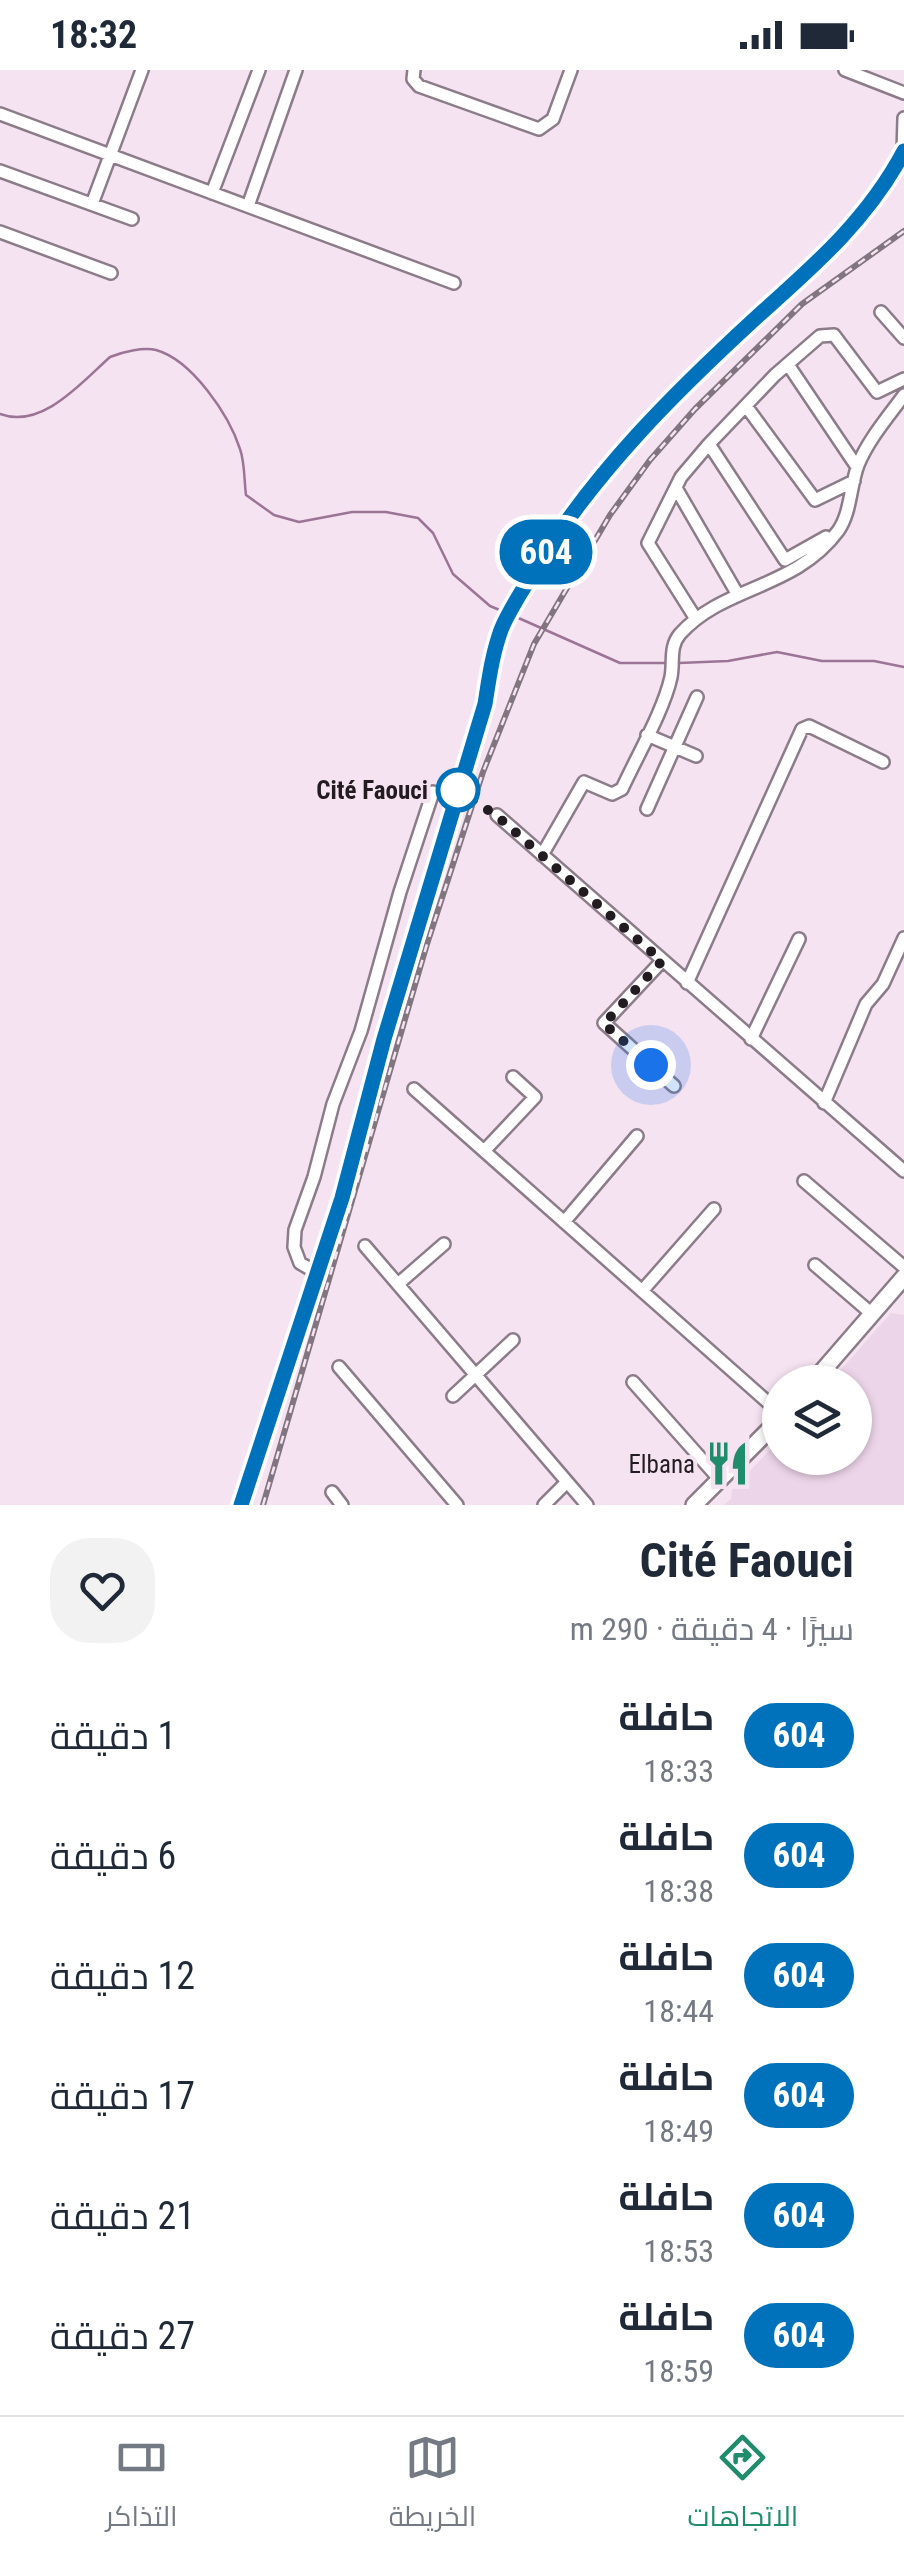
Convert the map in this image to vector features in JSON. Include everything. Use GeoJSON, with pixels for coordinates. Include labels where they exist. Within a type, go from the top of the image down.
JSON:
{"type":"FeatureCollection","features":[{"type":"Feature","properties":{"kind":"main road"},"geometry":{"type":"LineString","coordinates":[[241,1505],[342,1198],[384,1039],[485,704],[492,656],[503,625],[594,483],[743,330],[833,250],[891,178],[904,152]]}},
{"type":"Feature","properties":{"kind":"main road"},"geometry":{"type":"LineString","coordinates":[[827,1365],[904,1278]]}},
{"type":"Feature","properties":{"kind":"main road"},"geometry":{"type":"LineString","coordinates":[[694,1505],[762,1435]]}},
{"type":"Feature","properties":{"kind":"street"},"geometry":{"type":"LineString","coordinates":[[92,204],[142,70]]}},
{"type":"Feature","properties":{"kind":"street"},"geometry":{"type":"LineString","coordinates":[[212,193],[260,70]]}},
{"type":"Feature","properties":{"kind":"street"},"geometry":{"type":"LineString","coordinates":[[248,206],[296,70]]}},
{"type":"Feature","properties":{"kind":"street"},"geometry":{"type":"LineString","coordinates":[[414,70],[412,78],[420,86],[539,130],[553,118],[570,70]]}},
{"type":"Feature","properties":{"kind":"street"},"geometry":{"type":"LineString","coordinates":[[846,70],[904,93]]}},
{"type":"Feature","properties":{"kind":"street"},"geometry":{"type":"LineString","coordinates":[[0,114],[454,283]]}},
{"type":"Feature","properties":{"kind":"street"},"geometry":{"type":"LineString","coordinates":[[904,118],[904,152]]}},
{"type":"Feature","properties":{"kind":"street"},"geometry":{"type":"LineString","coordinates":[[0,172],[132,219]]}},
{"type":"Feature","properties":{"kind":"street"},"geometry":{"type":"LineString","coordinates":[[0,232],[110,273]]}},
{"type":"Feature","properties":{"kind":"street"},"geometry":{"type":"LineString","coordinates":[[881,312],[904,338]]}},
{"type":"Feature","properties":{"kind":"street"},"geometry":{"type":"LineString","coordinates":[[696,619],[648,543],[680,477],[775,376],[820,336],[834,335],[877,392],[904,379]]}},
{"type":"Feature","properties":{"kind":"street"},"geometry":{"type":"LineString","coordinates":[[789,366],[858,466]]}},
{"type":"Feature","properties":{"kind":"street"},"geometry":{"type":"LineString","coordinates":[[542,855],[584,782],[612,794],[622,789],[671,679],[673,644],[696,619],[738,595],[784,578],[805,564],[840,528],[858,466],[904,395]]}},
{"type":"Feature","properties":{"kind":"street"},"geometry":{"type":"LineString","coordinates":[[746,406],[815,500],[854,481]]}},
{"type":"Feature","properties":{"kind":"street"},"geometry":{"type":"LineString","coordinates":[[710,444],[784,560],[840,528]]}},
{"type":"Feature","properties":{"kind":"street"},"geometry":{"type":"LineString","coordinates":[[676,488],[738,595]]}},
{"type":"Feature","properties":{"kind":"street"},"geometry":{"type":"LineString","coordinates":[[647,809],[697,697]]}},
{"type":"Feature","properties":{"kind":"street"},"geometry":{"type":"LineString","coordinates":[[687,982],[802,729],[809,726],[883,762]]}},
{"type":"Feature","properties":{"kind":"street"},"geometry":{"type":"LineString","coordinates":[[646,735],[696,756]]}},
{"type":"Feature","properties":{"kind":"street"},"geometry":{"type":"LineString","coordinates":[[317,1273],[300,1263],[294,1247],[295,1230],[333,1104],[361,1031],[433,792]]}},
{"type":"Feature","properties":{"kind":"street"},"geometry":{"type":"LineString","coordinates":[[497,816],[904,1171]]}},
{"type":"Feature","properties":{"kind":"street"},"geometry":{"type":"LineString","coordinates":[[824,1104],[866,1004],[883,984],[904,938]]}},
{"type":"Feature","properties":{"kind":"street"},"geometry":{"type":"LineString","coordinates":[[751,1039],[799,939]]}},
{"type":"Feature","properties":{"kind":"street"},"geometry":{"type":"LineString","coordinates":[[662,961],[604,1024],[674,1086]]}},
{"type":"Feature","properties":{"kind":"street"},"geometry":{"type":"LineString","coordinates":[[485,1150],[535,1097],[514,1077]]}},
{"type":"Feature","properties":{"kind":"street"},"geometry":{"type":"LineString","coordinates":[[414,1089],[762,1400]]}},
{"type":"Feature","properties":{"kind":"street"},"geometry":{"type":"LineString","coordinates":[[564,1222],[637,1136]]}},
{"type":"Feature","properties":{"kind":"street"},"geometry":{"type":"LineString","coordinates":[[804,1181],[904,1267]]}},
{"type":"Feature","properties":{"kind":"street"},"geometry":{"type":"LineString","coordinates":[[642,1291],[714,1208]]}},
{"type":"Feature","properties":{"kind":"street"},"geometry":{"type":"LineString","coordinates":[[398,1284],[444,1244]]}},
{"type":"Feature","properties":{"kind":"street"},"geometry":{"type":"LineString","coordinates":[[365,1246],[586,1505]]}},
{"type":"Feature","properties":{"kind":"street"},"geometry":{"type":"LineString","coordinates":[[816,1266],[872,1314]]}},
{"type":"Feature","properties":{"kind":"street"},"geometry":{"type":"LineString","coordinates":[[453,1396],[513,1340]]}},
{"type":"Feature","properties":{"kind":"street"},"geometry":{"type":"LineString","coordinates":[[339,1367],[457,1505]]}},
{"type":"Feature","properties":{"kind":"street"},"geometry":{"type":"LineString","coordinates":[[634,1382],[720,1480]]}},
{"type":"Feature","properties":{"kind":"street"},"geometry":{"type":"LineString","coordinates":[[544,1505],[567,1482]]}},
{"type":"Feature","properties":{"kind":"street"},"geometry":{"type":"LineString","coordinates":[[332,1492],[342,1505]]}},
{"type":"Feature","properties":{"kind":"shaded area"},"geometry":{"type":"Polygon","coordinates":[[[891,1313],[904,1315],[904,1505],[724,1505],[731,1499],[732,1490],[762,1458],[762,1475],[872,1475],[872,1365],[845,1365],[891,1313]]]}},
{"type":"Feature","properties":{"kind":"waterway"},"geometry":{"type":"LineString","coordinates":[[0,414],[16,417],[46,409],[61,401],[110,357],[133,350],[156,350],[183,365],[218,405],[240,449],[246,495],[274,515],[299,522],[352,512],[386,512],[418,518],[433,533],[453,574],[490,606],[502,611]]}},
{"type":"Feature","properties":{"kind":"waterway"},"geometry":{"type":"LineString","coordinates":[[514,616],[620,663],[666,663]]}},
{"type":"Feature","properties":{"kind":"waterway"},"geometry":{"type":"LineString","coordinates":[[679,663],[728,661],[777,652],[822,661],[874,661],[904,667]]}},
{"type":"Feature","properties":{"kind":"railway"},"geometry":{"type":"LineString","coordinates":[[263,1505],[427,944],[483,772],[534,644],[610,515],[650,460],[695,409],[802,304],[904,231]]}},
{"type":"Feature","properties":{"kind":"bus line","name":"604"},"geometry":{"type":"LineString","coordinates":[[241,1505],[342,1198],[384,1039],[485,704],[492,656],[503,625],[541,560],[594,483],[730,343],[833,250],[891,178],[904,151]]}},
{"type":"Feature","properties":{"kind":"place","name":"Cité Faouci"},"geometry":{"type":"Point","coordinates":[458,790]}},
{"type":"Feature","properties":{"kind":"place","name":"Elbana"},"geometry":{"type":"Point","coordinates":[728,1464]}},
{"type":"Feature","properties":{"kind":"route"},"geometry":{"type":"LineString","coordinates":[[458,790],[497,816],[662,961],[604,1024],[651,1065]]}}]}
